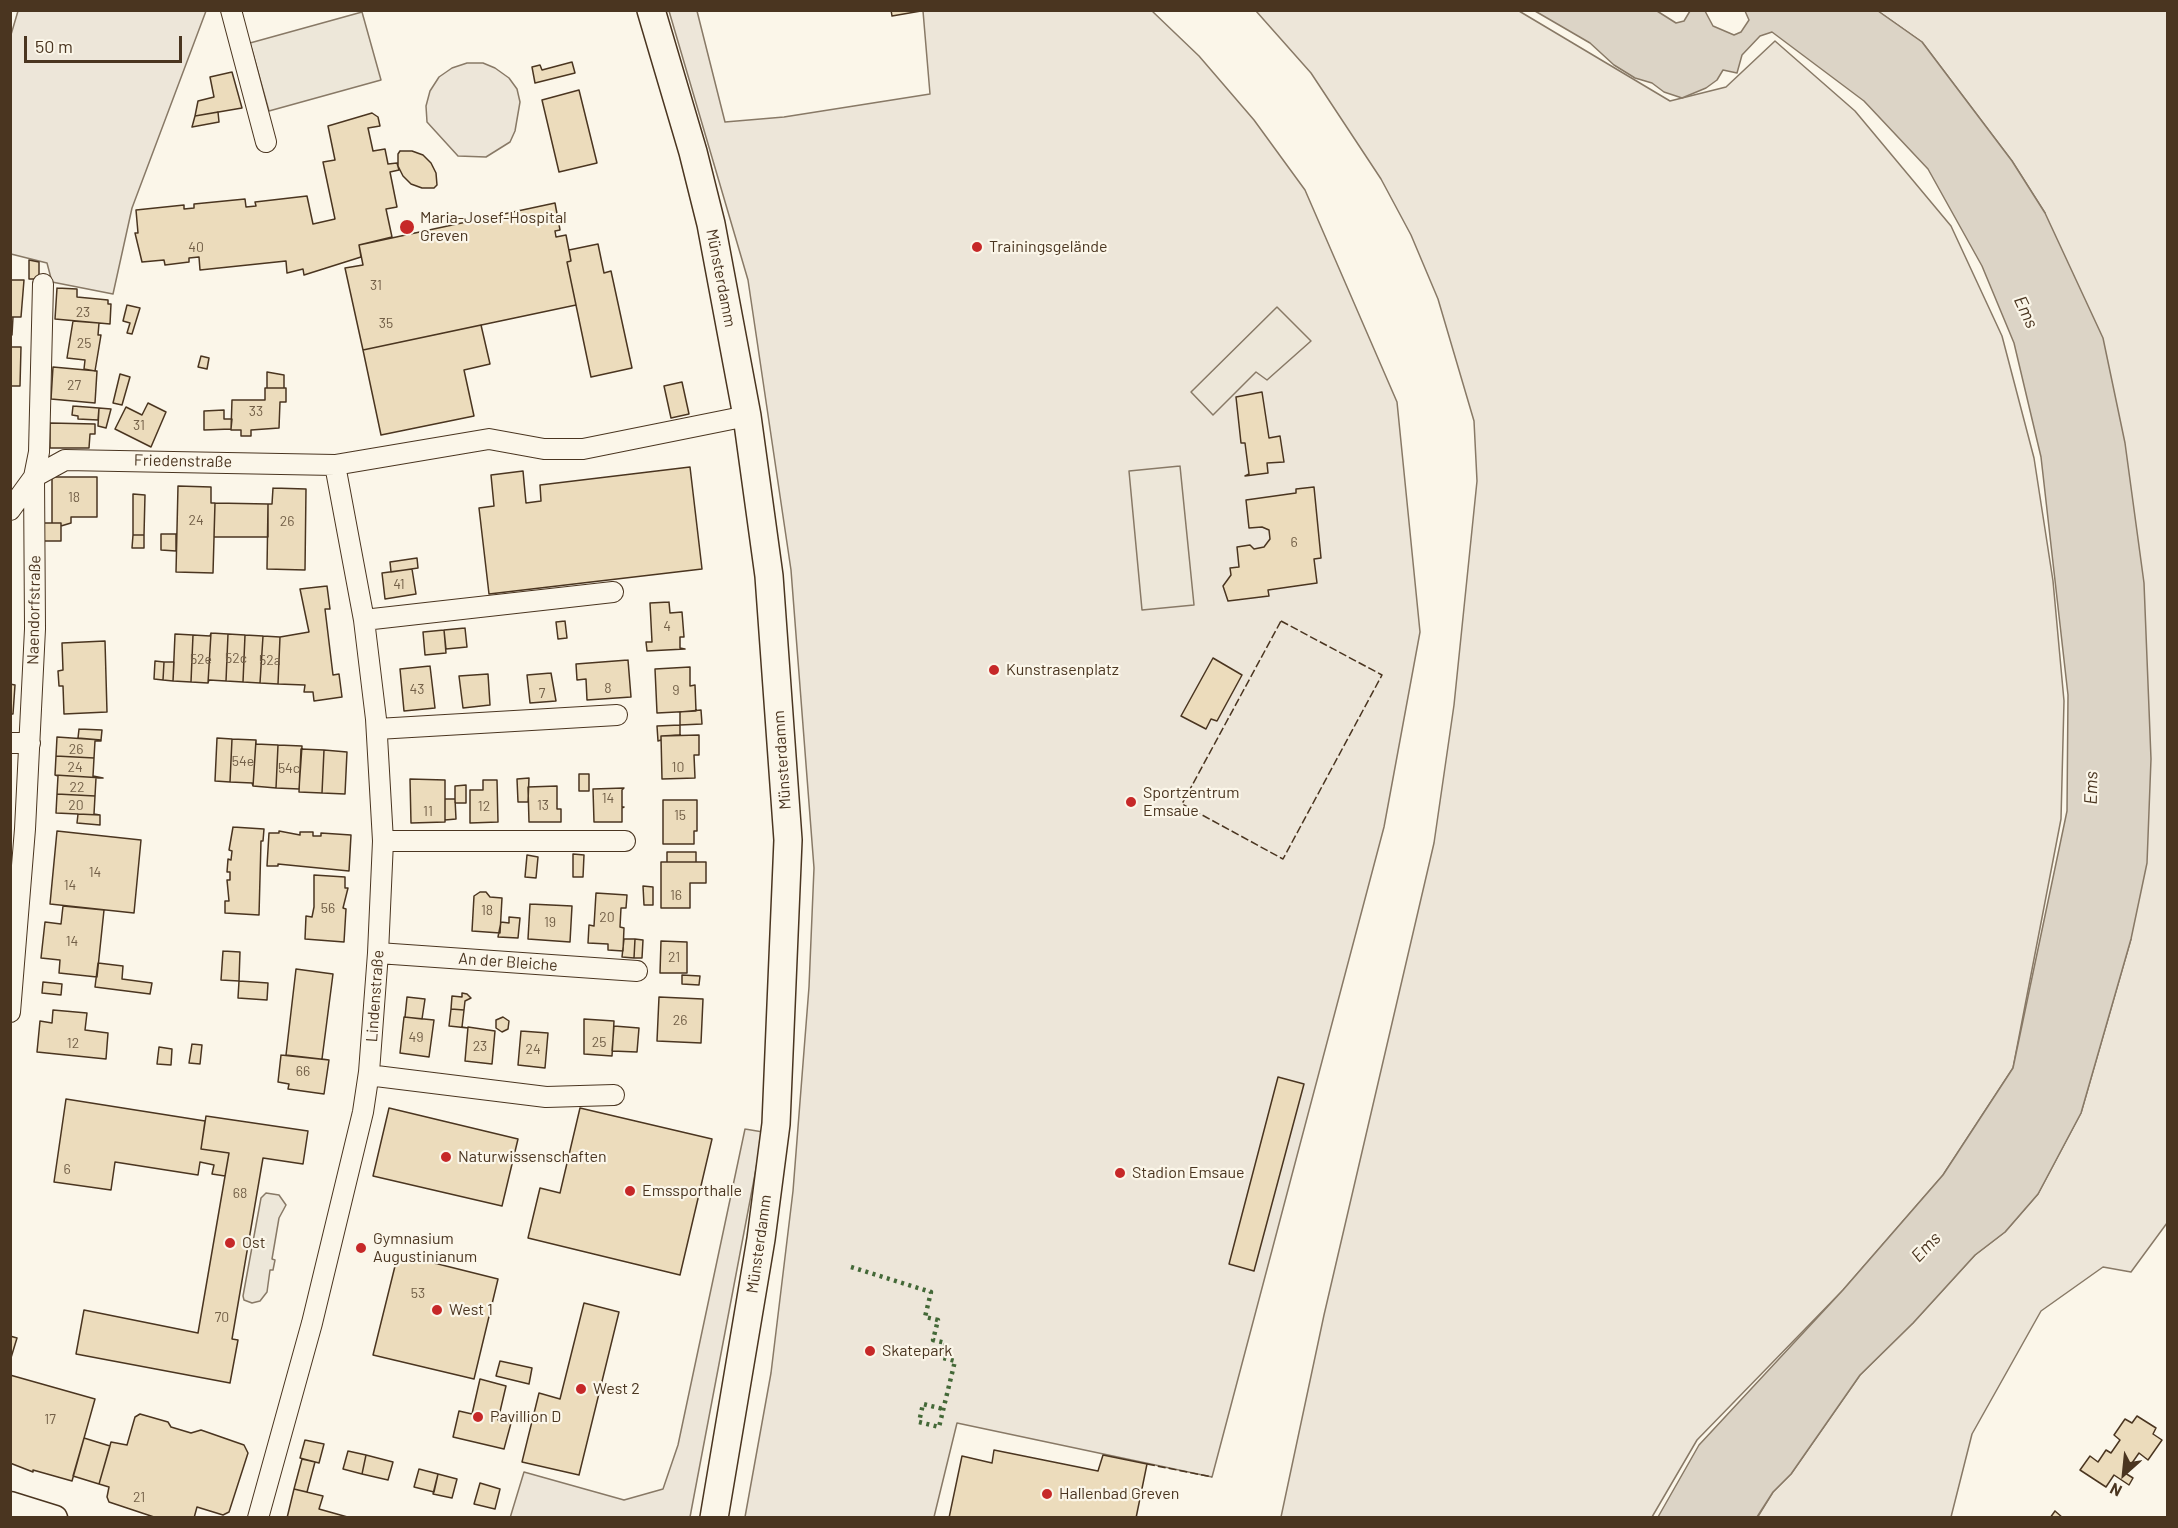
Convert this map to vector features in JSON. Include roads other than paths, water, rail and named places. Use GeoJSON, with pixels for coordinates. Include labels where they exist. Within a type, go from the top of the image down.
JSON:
{"type":"FeatureCollection","features":[{"type":"Feature","properties":{"kind":"main road","name":"Münsterdamm"},"geometry":{"type":"LineString","coordinates":[[651,10],[693,152],[711,224],[747,416],[768,576],[788,840],[776,1124],[761,1239],[714,1518]]}},
{"type":"Feature","properties":{"kind":"street"},"geometry":{"type":"LineString","coordinates":[[231,10],[266,142]]}},
{"type":"Feature","properties":{"kind":"street","name":"Friedenstraße"},"geometry":{"type":"LineString","coordinates":[[10,510],[34,477],[39,452],[44,284]]}},
{"type":"Feature","properties":{"kind":"street","name":"Friedenstraße"},"geometry":{"type":"LineString","coordinates":[[34,477],[65,460],[335,465],[489,439],[544,449],[583,449],[747,416]]}},
{"type":"Feature","properties":{"kind":"street","name":"Lindenstraße"},"geometry":{"type":"LineString","coordinates":[[258,1518],[312,1323],[363,1112],[369,1072],[378,953],[383,841],[377,729],[364,620],[335,465]]}},
{"type":"Feature","properties":{"kind":"street","name":"Naendorfstraße"},"geometry":{"type":"LineString","coordinates":[[10,1012],[20,743],[36,629],[34,477]]}},
{"type":"Feature","properties":{"kind":"street"},"geometry":{"type":"LineString","coordinates":[[364,620],[613,592]]}},
{"type":"Feature","properties":{"kind":"street"},"geometry":{"type":"LineString","coordinates":[[377,729],[617,715]]}},
{"type":"Feature","properties":{"kind":"street"},"geometry":{"type":"LineString","coordinates":[[383,841],[625,841]]}},
{"type":"Feature","properties":{"kind":"street","name":"An der Bleiche"},"geometry":{"type":"LineString","coordinates":[[378,953],[637,971]]}},
{"type":"Feature","properties":{"kind":"street"},"geometry":{"type":"LineString","coordinates":[[369,1072],[376,1076],[546,1097],[614,1095]]}},
{"type":"Feature","properties":{"kind":"street"},"geometry":{"type":"LineString","coordinates":[[10,1504],[55,1518]]}},
{"type":"Feature","properties":{"kind":"water","name":"Ems"},"geometry":{"type":"Polygon","coordinates":[[[1535,11],[1657,11],[1676,23],[1684,21],[1690,11],[1705,11],[1713,26],[1734,35],[1741,32],[1749,20],[1745,11],[1878,11],[1922,42],[2012,161],[2045,213],[2103,338],[2125,443],[2144,583],[2151,759],[2147,863],[2131,939],[2081,1113],[2038,1194],[2005,1232],[1975,1255],[1913,1323],[1860,1375],[1791,1474],[1773,1492],[1757,1517],[1658,1517],[1699,1445],[1843,1290],[1943,1175],[2013,1068],[2067,811],[2068,695],[2041,457],[2014,343],[1982,266],[1928,169],[1864,101],[1772,32],[1760,36],[1742,55],[1737,73],[1723,70],[1717,80],[1706,88],[1682,98],[1664,92],[1652,83],[1635,78],[1614,65],[1590,43],[1535,11]]]}},
{"type":"Feature","properties":{"kind":"place","name":"Maria-Josef-Hospital Greven"},"geometry":{"type":"Point","coordinates":[407,227]}},
{"type":"Feature","properties":{"kind":"place","name":"Trainingsgelände"},"geometry":{"type":"Point","coordinates":[977,247]}},
{"type":"Feature","properties":{"kind":"place","name":"Kunstrasenplatz"},"geometry":{"type":"Point","coordinates":[994,670]}},
{"type":"Feature","properties":{"kind":"place","name":"Sportzentrum Emsaue"},"geometry":{"type":"Point","coordinates":[1131,802]}},
{"type":"Feature","properties":{"kind":"place","name":"Naturwissenschaften"},"geometry":{"type":"Point","coordinates":[446,1157]}},
{"type":"Feature","properties":{"kind":"place","name":"Stadion Emsaue"},"geometry":{"type":"Point","coordinates":[1120,1173]}},
{"type":"Feature","properties":{"kind":"place","name":"Emssporthalle"},"geometry":{"type":"Point","coordinates":[630,1191]}},
{"type":"Feature","properties":{"kind":"place","name":"Ost"},"geometry":{"type":"Point","coordinates":[230,1243]}},
{"type":"Feature","properties":{"kind":"place","name":"Gymnasium Augustinianum"},"geometry":{"type":"Point","coordinates":[361,1248]}},
{"type":"Feature","properties":{"kind":"place","name":"West 1"},"geometry":{"type":"Point","coordinates":[437,1310]}},
{"type":"Feature","properties":{"kind":"place","name":"Skatepark"},"geometry":{"type":"Point","coordinates":[870,1351]}},
{"type":"Feature","properties":{"kind":"place","name":"West 2"},"geometry":{"type":"Point","coordinates":[581,1389]}},
{"type":"Feature","properties":{"kind":"place","name":"Pavillion D"},"geometry":{"type":"Point","coordinates":[478,1417]}},
{"type":"Feature","properties":{"kind":"place","name":"Hallenbad Greven"},"geometry":{"type":"Point","coordinates":[1047,1494]}}]}
